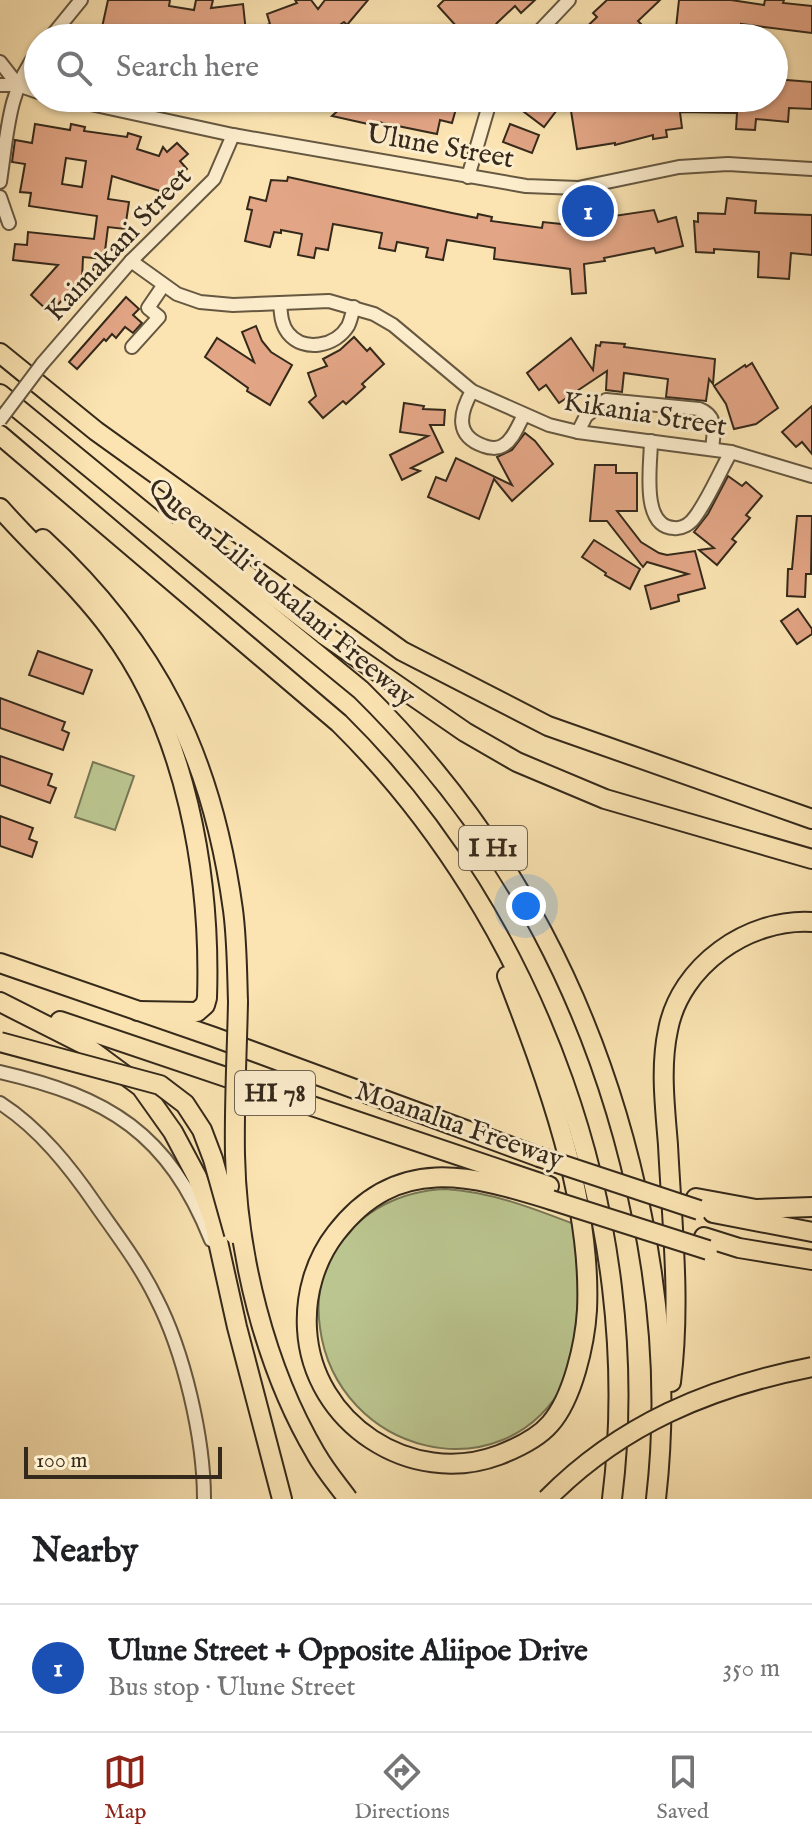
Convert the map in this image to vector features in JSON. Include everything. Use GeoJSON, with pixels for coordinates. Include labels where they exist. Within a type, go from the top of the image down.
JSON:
{"type":"FeatureCollection","features":[{"type":"Feature","properties":{"kind":"highway"},"geometry":{"type":"LineString","coordinates":[[0,353],[96,431],[402,651],[548,726],[812,819]]}},
{"type":"Feature","properties":{"kind":"highway","name":"Queen Liliʻuokalani Freeway"},"geometry":{"type":"LineString","coordinates":[[0,394],[361,690],[397,725],[459,800],[498,855],[536,918],[581,1008],[631,1158],[649,1249],[661,1351],[663,1393],[657,1493]]}},
{"type":"Feature","properties":{"kind":"highway","name":"I H1"},"geometry":{"type":"LineString","coordinates":[[0,435],[339,723],[412,806],[481,906],[530,997],[563,1079],[587,1153],[613,1299],[619,1378],[612,1499]]}},
{"type":"Feature","properties":{"kind":"highway"},"geometry":{"type":"LineString","coordinates":[[79,461],[239,569],[323,634],[440,715],[517,762],[605,799],[812,859]]}},
{"type":"Feature","properties":{"kind":"highway"},"geometry":{"type":"LineString","coordinates":[[0,499],[76,570],[121,621],[163,685],[185,730],[206,788],[223,850],[234,913],[238,1002],[235,1156],[243,1239],[259,1321]]}},
{"type":"Feature","properties":{"kind":"highway"},"geometry":{"type":"LineString","coordinates":[[0,508],[90,603],[129,655],[160,717],[183,782],[192,820],[202,895],[207,998],[205,1005],[197,1012],[138,1011]]}},
{"type":"Feature","properties":{"kind":"highway"},"geometry":{"type":"LineString","coordinates":[[481,906],[550,1092],[584,1234],[587,1309],[581,1355],[564,1400],[551,1423],[524,1444],[493,1457],[459,1464],[425,1462],[392,1452],[350,1424],[320,1383],[309,1351],[306,1317],[316,1268],[332,1238],[342,1225],[382,1194],[429,1178],[466,1177],[550,1193],[706,1243],[734,1255],[812,1261]]}},
{"type":"Feature","properties":{"kind":"highway"},"geometry":{"type":"LineString","coordinates":[[657,1493],[676,1325],[664,1080],[668,1026],[689,982],[725,947],[762,929],[812,922]]}},
{"type":"Feature","properties":{"kind":"highway","name":"Moanalua Freeway"},"geometry":{"type":"LineString","coordinates":[[6,964],[379,1098],[698,1204]]}},
{"type":"Feature","properties":{"kind":"highway"},"geometry":{"type":"LineString","coordinates":[[0,1002],[83,1044],[141,1087],[173,1132],[197,1177],[213,1219],[237,1327],[282,1499]]}},
{"type":"Feature","properties":{"kind":"highway","name":"Moanalua Freeway"},"geometry":{"type":"LineString","coordinates":[[0,1002],[550,1193]]}},
{"type":"Feature","properties":{"kind":"highway"},"geometry":{"type":"LineString","coordinates":[[0,1042],[160,1085],[185,1104],[202,1130],[213,1159],[259,1321],[283,1385],[316,1454],[348,1499]]}},
{"type":"Feature","properties":{"kind":"highway"},"geometry":{"type":"LineString","coordinates":[[698,1204],[756,1209],[812,1207]]}},
{"type":"Feature","properties":{"kind":"highway"},"geometry":{"type":"LineString","coordinates":[[698,1204],[746,1221],[812,1232]]}},
{"type":"Feature","properties":{"kind":"highway"},"geometry":{"type":"LineString","coordinates":[[547,1499],[596,1456],[683,1404],[735,1384],[812,1367]]}},
{"type":"Feature","properties":{"kind":"street"},"geometry":{"type":"LineString","coordinates":[[61,24],[81,0]]}},
{"type":"Feature","properties":{"kind":"street"},"geometry":{"type":"LineString","coordinates":[[546,24],[569,0]]}},
{"type":"Feature","properties":{"kind":"street"},"geometry":{"type":"LineString","coordinates":[[0,62],[18,85]]}},
{"type":"Feature","properties":{"kind":"street"},"geometry":{"type":"LineString","coordinates":[[0,182],[11,108],[24,75]]}},
{"type":"Feature","properties":{"kind":"street"},"geometry":{"type":"LineString","coordinates":[[0,85],[24,87]]}},
{"type":"Feature","properties":{"kind":"street","name":"Ulune Street"},"geometry":{"type":"LineString","coordinates":[[127,112],[233,135],[526,186],[578,188],[691,166],[728,164],[812,169]]}},
{"type":"Feature","properties":{"kind":"street"},"geometry":{"type":"LineString","coordinates":[[468,177],[487,112]]}},
{"type":"Feature","properties":{"kind":"street","name":"Kaimakani Street"},"geometry":{"type":"LineString","coordinates":[[0,420],[42,364],[131,261],[214,179],[233,135]]}},
{"type":"Feature","properties":{"kind":"street"},"geometry":{"type":"LineString","coordinates":[[0,197],[9,223]]}},
{"type":"Feature","properties":{"kind":"street","name":"Kikania Street"},"geometry":{"type":"LineString","coordinates":[[131,261],[163,286],[200,302],[233,305],[329,301],[374,314],[393,325],[472,391],[524,415],[578,432],[731,452],[812,476]]}},
{"type":"Feature","properties":{"kind":"street"},"geometry":{"type":"LineString","coordinates":[[132,347],[159,317],[148,308],[163,286]]}},
{"type":"Feature","properties":{"kind":"street"},"geometry":{"type":"LineString","coordinates":[[280,303],[286,332],[295,341],[308,346],[323,345],[336,339],[348,326],[354,307]]}},
{"type":"Feature","properties":{"kind":"street"},"geometry":{"type":"LineString","coordinates":[[472,391],[465,403],[462,423],[464,434],[472,441],[489,448],[502,446],[510,439],[524,415]]}},
{"type":"Feature","properties":{"kind":"street"},"geometry":{"type":"LineString","coordinates":[[578,432],[586,416],[606,400],[699,409],[708,413],[714,421],[712,449]]}},
{"type":"Feature","properties":{"kind":"street"},"geometry":{"type":"LineString","coordinates":[[651,441],[650,502],[653,515],[668,528],[677,529],[694,518],[731,452]]}},
{"type":"Feature","properties":{"kind":"street"},"geometry":{"type":"LineString","coordinates":[[0,1072],[42,1082],[96,1102],[143,1134],[165,1157],[203,1222],[215,1251],[237,1327]]}},
{"type":"Feature","properties":{"kind":"street"},"geometry":{"type":"LineString","coordinates":[[0,1103],[66,1163],[120,1239],[156,1297],[178,1347],[194,1417],[204,1499]]}},
{"type":"Feature","properties":{"kind":"street"},"geometry":{"type":"LineString","coordinates":[[204,1480],[212,1499]]}},
{"type":"Feature","properties":{"kind":"green space"},"geometry":{"type":"Polygon","coordinates":[[[93,762],[134,776],[115,830],[75,817],[93,762]]]}},
{"type":"Feature","properties":{"kind":"green space"},"geometry":{"type":"Polygon","coordinates":[[[445,1189],[497,1198],[579,1226],[586,1279],[581,1321],[565,1382],[537,1418],[503,1440],[465,1449],[426,1445],[389,1431],[357,1406],[333,1371],[319,1317],[323,1276],[331,1256],[347,1234],[371,1213],[398,1198],[445,1189]]]}},
{"type":"Feature","properties":{"kind":"building"},"geometry":{"type":"Polygon","coordinates":[[[108,0],[170,0],[169,6],[194,10],[196,0],[213,0],[211,8],[243,4],[245,24],[103,24],[108,0]]]}},
{"type":"Feature","properties":{"kind":"building"},"geometry":{"type":"Polygon","coordinates":[[[295,0],[311,0],[318,9],[325,0],[368,0],[348,24],[270,24],[267,14],[297,3],[295,0]]]}},
{"type":"Feature","properties":{"kind":"building"},"geometry":{"type":"Polygon","coordinates":[[[444,0],[535,0],[521,13],[515,6],[496,24],[454,24],[438,6],[444,0]]]}},
{"type":"Feature","properties":{"kind":"building"},"geometry":{"type":"Polygon","coordinates":[[[607,0],[660,0],[638,21],[641,24],[590,24],[597,17],[593,13],[607,0]]]}},
{"type":"Feature","properties":{"kind":"building"},"geometry":{"type":"Polygon","coordinates":[[[679,0],[731,0],[764,5],[765,0],[784,0],[783,3],[812,6],[812,33],[788,30],[788,24],[676,24],[679,0]]]}},
{"type":"Feature","properties":{"kind":"building"},"geometry":{"type":"Polygon","coordinates":[[[788,80],[812,82],[812,109],[789,108],[788,122],[756,119],[755,130],[736,129],[737,113],[680,112],[788,112],[788,80]]]}},
{"type":"Feature","properties":{"kind":"building"},"geometry":{"type":"Polygon","coordinates":[[[336,112],[455,112],[452,123],[440,120],[437,134],[332,116],[336,112]]]}},
{"type":"Feature","properties":{"kind":"building"},"geometry":{"type":"Polygon","coordinates":[[[524,112],[555,112],[544,127],[524,112]]]}},
{"type":"Feature","properties":{"kind":"building"},"geometry":{"type":"Polygon","coordinates":[[[571,112],[680,112],[682,128],[666,130],[667,137],[653,139],[653,135],[615,145],[577,149],[571,112]]]}},
{"type":"Feature","properties":{"kind":"building"},"geometry":{"type":"Polygon","coordinates":[[[35,124],[70,130],[71,124],[85,127],[84,131],[127,137],[128,133],[141,137],[137,149],[159,156],[163,147],[167,152],[177,143],[188,154],[180,161],[187,169],[163,192],[112,176],[108,199],[129,202],[125,229],[108,227],[104,259],[83,257],[82,279],[50,313],[31,295],[58,265],[13,260],[15,244],[27,245],[28,232],[94,239],[97,216],[29,206],[31,193],[20,192],[25,164],[12,162],[15,140],[32,143],[35,124]],[[66,158],[62,184],[82,187],[86,161],[66,158]]]}},
{"type":"Feature","properties":{"kind":"building"},"geometry":{"type":"Polygon","coordinates":[[[510,124],[539,135],[532,153],[503,142],[510,124]]]}},
{"type":"Feature","properties":{"kind":"building"},"geometry":{"type":"Polygon","coordinates":[[[288,177],[477,218],[478,214],[492,217],[491,221],[542,228],[543,222],[581,226],[580,221],[654,210],[658,222],[676,217],[683,246],[656,253],[654,248],[584,264],[586,293],[572,294],[570,269],[494,259],[495,248],[447,240],[443,260],[426,257],[428,248],[397,242],[395,251],[379,248],[382,233],[333,224],[328,250],[316,248],[314,258],[298,255],[302,234],[281,230],[281,233],[274,232],[270,247],[245,241],[252,210],[247,209],[250,197],[266,201],[271,180],[287,181],[288,177]]]}},
{"type":"Feature","properties":{"kind":"building"},"geometry":{"type":"Polygon","coordinates":[[[727,198],[756,201],[755,213],[812,215],[812,255],[791,253],[789,279],[758,277],[759,252],[714,249],[714,253],[696,252],[694,221],[698,222],[698,213],[725,214],[727,198]]]}},
{"type":"Feature","properties":{"kind":"building"},"geometry":{"type":"Polygon","coordinates":[[[126,297],[139,309],[133,315],[142,323],[133,333],[125,327],[116,338],[112,334],[106,341],[104,339],[77,369],[69,362],[126,297]]]}},
{"type":"Feature","properties":{"kind":"building"},"geometry":{"type":"Polygon","coordinates":[[[256,326],[271,352],[292,365],[270,405],[247,391],[248,388],[205,357],[217,338],[254,362],[242,332],[256,326]]]}},
{"type":"Feature","properties":{"kind":"building"},"geometry":{"type":"Polygon","coordinates":[[[354,337],[367,351],[370,348],[384,364],[346,404],[343,401],[323,418],[309,402],[316,396],[308,373],[327,366],[323,359],[340,350],[354,337]]]}},
{"type":"Feature","properties":{"kind":"building"},"geometry":{"type":"Polygon","coordinates":[[[571,338],[593,370],[596,345],[600,346],[601,342],[715,359],[713,384],[709,379],[706,401],[666,397],[668,379],[624,373],[622,392],[606,390],[607,371],[559,403],[546,385],[539,390],[527,373],[571,338]]]}},
{"type":"Feature","properties":{"kind":"building"},"geometry":{"type":"Polygon","coordinates":[[[752,363],[778,408],[756,424],[734,429],[726,404],[714,386],[752,363]]]}},
{"type":"Feature","properties":{"kind":"building"},"geometry":{"type":"Polygon","coordinates":[[[404,403],[424,406],[423,409],[445,410],[444,425],[430,425],[443,452],[411,468],[420,471],[402,480],[390,455],[428,436],[400,432],[404,403]]]}},
{"type":"Feature","properties":{"kind":"building"},"geometry":{"type":"Polygon","coordinates":[[[812,406],[812,454],[802,442],[796,447],[782,432],[812,406]]]}},
{"type":"Feature","properties":{"kind":"building"},"geometry":{"type":"Polygon","coordinates":[[[525,433],[553,464],[512,501],[494,479],[479,519],[428,497],[436,477],[446,481],[456,458],[512,485],[497,457],[512,450],[525,433]]]}},
{"type":"Feature","properties":{"kind":"building"},"geometry":{"type":"Polygon","coordinates":[[[595,465],[616,465],[616,473],[637,473],[637,511],[617,511],[641,542],[659,553],[667,555],[695,551],[705,588],[678,595],[679,601],[651,609],[645,586],[688,574],[647,562],[643,567],[607,521],[590,521],[595,465]]]}},
{"type":"Feature","properties":{"kind":"building"},"geometry":{"type":"Polygon","coordinates":[[[728,476],[742,486],[746,482],[762,496],[746,515],[750,518],[732,539],[736,542],[717,565],[699,550],[714,548],[694,532],[708,514],[728,476]]]}},
{"type":"Feature","properties":{"kind":"building"},"geometry":{"type":"Polygon","coordinates":[[[797,516],[812,516],[811,574],[806,574],[805,597],[787,596],[797,516]]]}},
{"type":"Feature","properties":{"kind":"building"},"geometry":{"type":"Polygon","coordinates":[[[594,540],[640,569],[630,589],[582,557],[594,540]]]}},
{"type":"Feature","properties":{"kind":"building"},"geometry":{"type":"Polygon","coordinates":[[[798,609],[812,629],[812,634],[797,644],[781,621],[798,609]]]}},
{"type":"Feature","properties":{"kind":"building"},"geometry":{"type":"Polygon","coordinates":[[[38,651],[92,670],[83,694],[29,675],[38,651]]]}},
{"type":"Feature","properties":{"kind":"building"},"geometry":{"type":"Polygon","coordinates":[[[0,698],[65,722],[62,730],[69,733],[63,750],[0,728],[0,698]]]}},
{"type":"Feature","properties":{"kind":"building"},"geometry":{"type":"Polygon","coordinates":[[[0,756],[52,774],[48,785],[56,788],[50,803],[0,785],[0,756]]]}},
{"type":"Feature","properties":{"kind":"building"},"geometry":{"type":"Polygon","coordinates":[[[0,816],[33,828],[29,839],[37,842],[32,857],[0,846],[0,816]]]}},
{"type":"Feature","properties":{"kind":"place","name":"Ulune Street + Opposite Aliipoe Drive"},"geometry":{"type":"Point","coordinates":[588,211]}}]}
